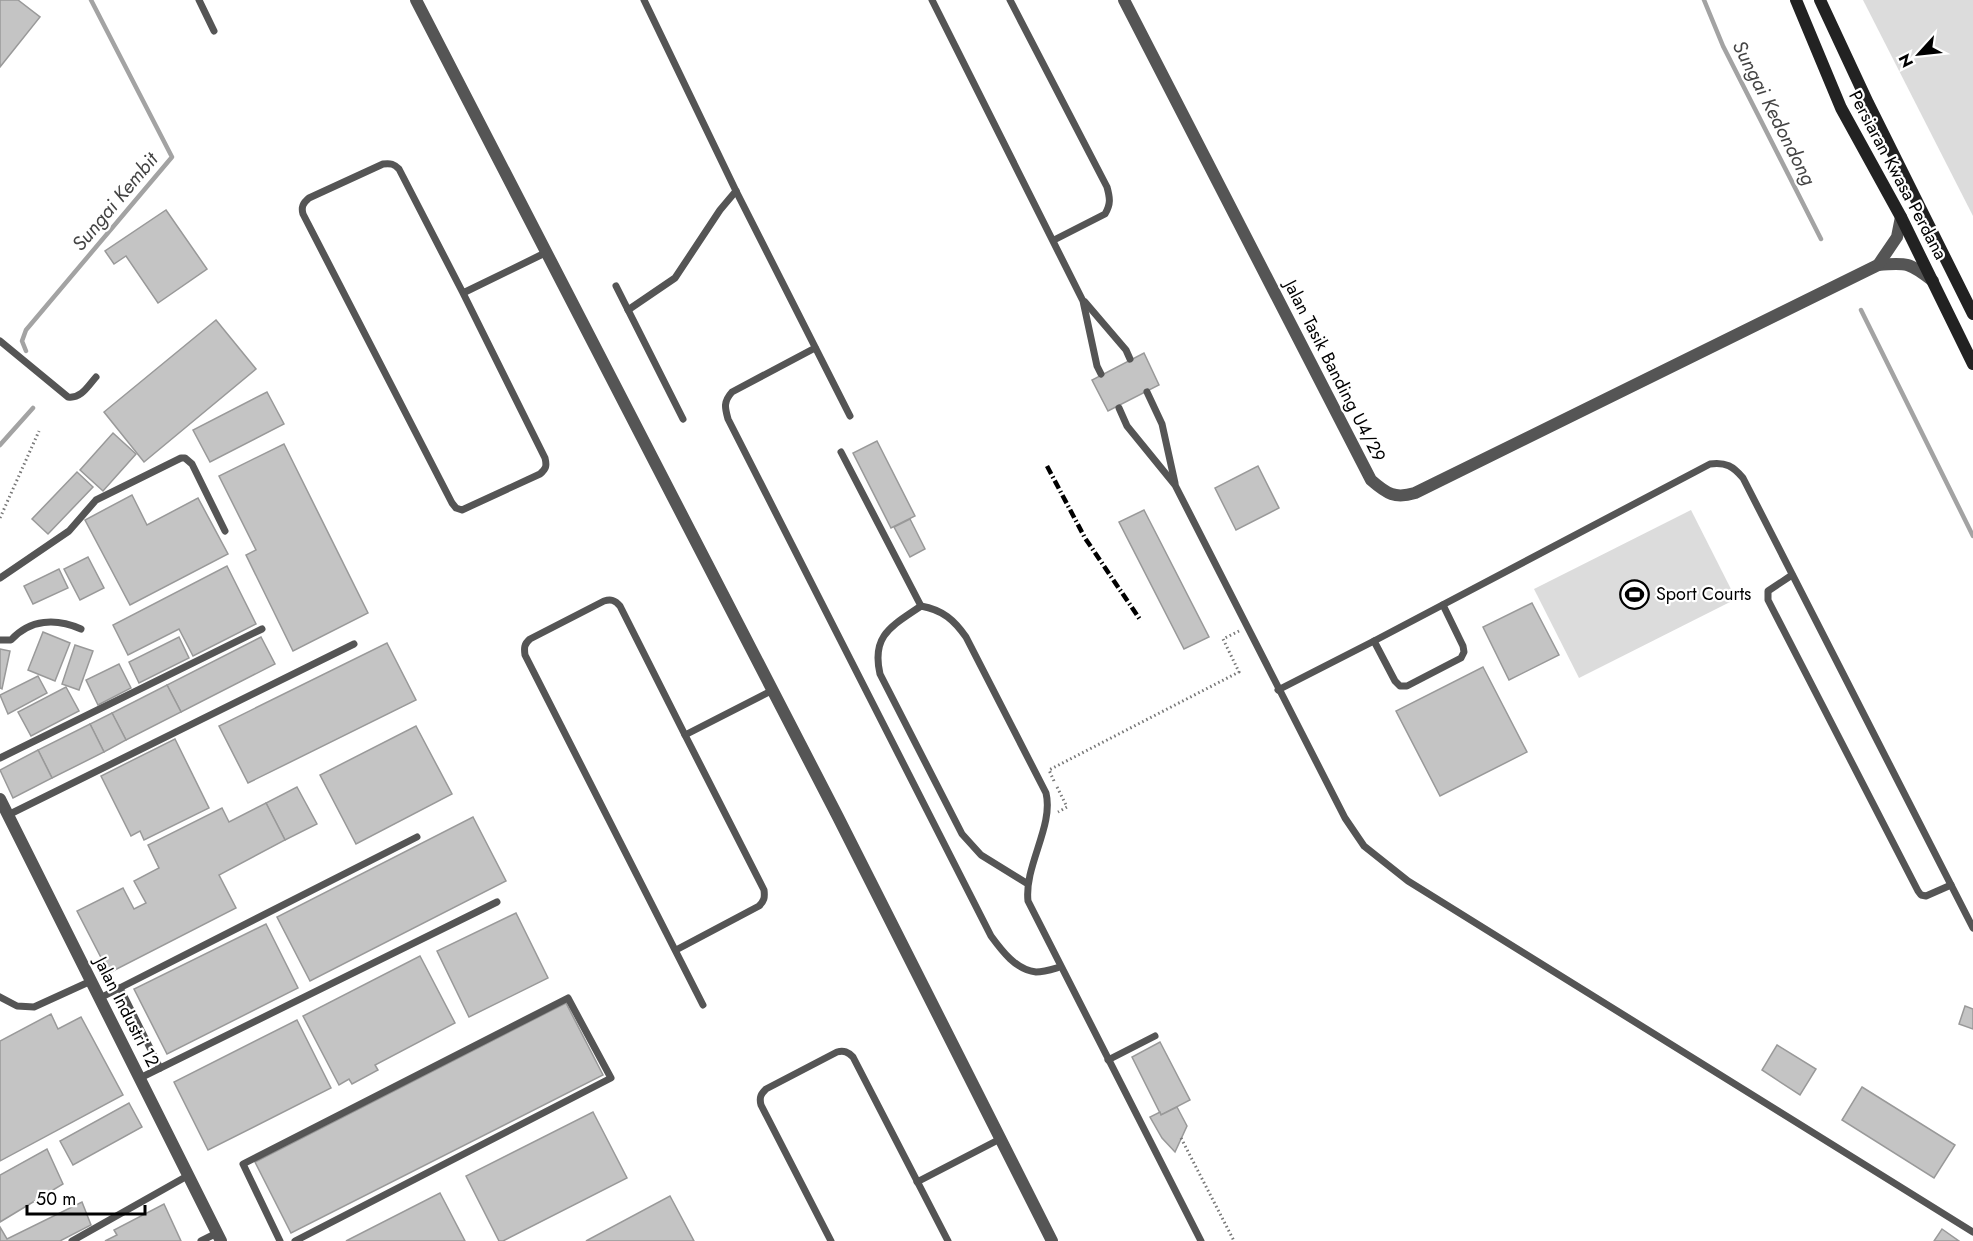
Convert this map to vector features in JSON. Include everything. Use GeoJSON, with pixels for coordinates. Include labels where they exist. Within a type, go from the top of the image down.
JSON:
{"type":"FeatureCollection","features":[{"type":"Feature","properties":{"kind":"main road","name":"Persiaran Kwasa Perdana"},"geometry":{"type":"LineString","coordinates":[[1796,0],[1842,108],[1901,217],[1973,364]]}},
{"type":"Feature","properties":{"kind":"main road","name":"Persiaran Kwasa Perdana"},"geometry":{"type":"LineString","coordinates":[[1820,0],[1868,103],[1973,314]]}},
{"type":"Feature","properties":{"kind":"street"},"geometry":{"type":"LineString","coordinates":[[416,0],[773,690],[1052,1241]]}},
{"type":"Feature","properties":{"kind":"street","name":"Jalan Tasik Banding U4/29"},"geometry":{"type":"LineString","coordinates":[[1124,0],[1371,480],[1391,494],[1402,496],[1415,493],[1878,265],[1900,263],[1914,266],[1933,281]]}},
{"type":"Feature","properties":{"kind":"street","name":"Jalan Tasik Banding U4/29"},"geometry":{"type":"LineString","coordinates":[[1878,265],[1897,237],[1901,217]]}},
{"type":"Feature","properties":{"kind":"street","name":"Jalan Industri 12"},"geometry":{"type":"LineString","coordinates":[[0,799],[219,1237]]}},
{"type":"Feature","properties":{"kind":"lane"},"geometry":{"type":"LineString","coordinates":[[199,0],[214,31]]}},
{"type":"Feature","properties":{"kind":"lane"},"geometry":{"type":"LineString","coordinates":[[644,0],[736,191],[850,416]]}},
{"type":"Feature","properties":{"kind":"lane"},"geometry":{"type":"LineString","coordinates":[[932,0],[1083,301],[1097,366],[1101,374]]}},
{"type":"Feature","properties":{"kind":"lane"},"geometry":{"type":"LineString","coordinates":[[1010,0],[1107,187],[1110,198],[1105,214],[1054,240]]}},
{"type":"Feature","properties":{"kind":"lane"},"geometry":{"type":"LineString","coordinates":[[383,164],[395,165],[464,293],[546,464],[540,474],[462,510],[456,508],[452,503],[303,214],[304,202],[383,164]]}},
{"type":"Feature","properties":{"kind":"lane"},"geometry":{"type":"LineString","coordinates":[[628,310],[675,278],[720,210],[736,191]]}},
{"type":"Feature","properties":{"kind":"lane"},"geometry":{"type":"LineString","coordinates":[[464,293],[547,252]]}},
{"type":"Feature","properties":{"kind":"lane"},"geometry":{"type":"LineString","coordinates":[[616,286],[683,419]]}},
{"type":"Feature","properties":{"kind":"lane"},"geometry":{"type":"LineString","coordinates":[[1083,301],[1126,350],[1130,359]]}},
{"type":"Feature","properties":{"kind":"lane"},"geometry":{"type":"LineString","coordinates":[[0,340],[68,397],[72,398],[80,394],[96,377]]}},
{"type":"Feature","properties":{"kind":"lane"},"geometry":{"type":"LineString","coordinates":[[815,348],[732,393],[726,399],[728,419],[991,936],[1005,955],[1020,967],[1036,972],[1060,967]]}},
{"type":"Feature","properties":{"kind":"lane"},"geometry":{"type":"LineString","coordinates":[[1147,392],[1162,424],[1175,485]]}},
{"type":"Feature","properties":{"kind":"lane"},"geometry":{"type":"LineString","coordinates":[[1119,408],[1127,426],[1175,485],[1345,818],[1364,846],[1408,882],[1973,1232]]}},
{"type":"Feature","properties":{"kind":"lane"},"geometry":{"type":"LineString","coordinates":[[841,452],[921,606],[943,612],[966,637],[1046,793],[1047,809],[1028,884],[1028,901],[1201,1241]]}},
{"type":"Feature","properties":{"kind":"lane"},"geometry":{"type":"LineString","coordinates":[[0,578],[69,531],[96,500],[181,458],[190,460],[225,531]]}},
{"type":"Feature","properties":{"kind":"lane"},"geometry":{"type":"LineString","coordinates":[[1278,690],[1710,464],[1728,464],[1736,469],[1743,478],[1973,928]]}},
{"type":"Feature","properties":{"kind":"lane"},"geometry":{"type":"LineString","coordinates":[[1792,575],[1768,591],[1768,600],[1773,610],[1918,891],[1921,895],[1926,896],[1951,885]]}},
{"type":"Feature","properties":{"kind":"lane"},"geometry":{"type":"LineString","coordinates":[[676,950],[759,906],[765,896],[620,606],[616,601],[610,599],[530,639],[524,649],[525,655],[703,1005]]}},
{"type":"Feature","properties":{"kind":"lane"},"geometry":{"type":"LineString","coordinates":[[1374,641],[1395,681],[1400,686],[1407,686],[1461,657],[1464,652],[1443,605]]}},
{"type":"Feature","properties":{"kind":"lane"},"geometry":{"type":"LineString","coordinates":[[921,606],[885,633],[876,658],[880,674],[962,834],[981,855],[1028,884]]}},
{"type":"Feature","properties":{"kind":"lane"},"geometry":{"type":"LineString","coordinates":[[0,640],[11,640],[20,630],[37,623],[54,622],[81,628]]}},
{"type":"Feature","properties":{"kind":"lane"},"geometry":{"type":"LineString","coordinates":[[0,758],[262,629]]}},
{"type":"Feature","properties":{"kind":"lane"},"geometry":{"type":"LineString","coordinates":[[8,815],[354,644]]}},
{"type":"Feature","properties":{"kind":"lane"},"geometry":{"type":"LineString","coordinates":[[685,735],[773,690]]}},
{"type":"Feature","properties":{"kind":"lane"},"geometry":{"type":"LineString","coordinates":[[100,998],[417,837]]}},
{"type":"Feature","properties":{"kind":"lane"},"geometry":{"type":"LineString","coordinates":[[140,1078],[497,902]]}},
{"type":"Feature","properties":{"kind":"lane"},"geometry":{"type":"LineString","coordinates":[[0,997],[16,1006],[34,1007],[91,981]]}},
{"type":"Feature","properties":{"kind":"lane"},"geometry":{"type":"LineString","coordinates":[[120,988],[160,1068]]}},
{"type":"Feature","properties":{"kind":"lane"},"geometry":{"type":"LineString","coordinates":[[278,1240],[243,1164],[568,998],[610,1078],[295,1241]]}},
{"type":"Feature","properties":{"kind":"lane"},"geometry":{"type":"LineString","coordinates":[[1108,1060],[1155,1036]]}},
{"type":"Feature","properties":{"kind":"lane"},"geometry":{"type":"LineString","coordinates":[[831,1241],[760,1099],[766,1089],[843,1051],[853,1057],[948,1241]]}},
{"type":"Feature","properties":{"kind":"lane"},"geometry":{"type":"LineString","coordinates":[[917,1182],[1000,1139]]}},
{"type":"Feature","properties":{"kind":"lane"},"geometry":{"type":"LineString","coordinates":[[72,1241],[189,1175]]}},
{"type":"Feature","properties":{"kind":"lane"},"geometry":{"type":"LineString","coordinates":[[201,1241],[219,1237]]}},
{"type":"Feature","properties":{"kind":"path"},"geometry":{"type":"LineString","coordinates":[[0,518],[39,431]]}},
{"type":"Feature","properties":{"kind":"path"},"geometry":{"type":"LineString","coordinates":[[1049,770],[1239,672],[1223,639],[1246,627]]}},
{"type":"Feature","properties":{"kind":"path"},"geometry":{"type":"LineString","coordinates":[[1182,1138],[1234,1241]]}},
{"type":"Feature","properties":{"kind":"shaded area"},"geometry":{"type":"Polygon","coordinates":[[[1863,0],[1973,0],[1973,216],[1863,0]]]}},
{"type":"Feature","properties":{"kind":"shaded area","name":"Sport Courts"},"geometry":{"type":"Polygon","coordinates":[[[1691,510],[1736,599],[1579,678],[1534,589],[1691,510]]]}},
{"type":"Feature","properties":{"kind":"building"},"geometry":{"type":"Polygon","coordinates":[[[0,0],[18,0],[40,17],[0,67],[0,0]]]}},
{"type":"Feature","properties":{"kind":"building"},"geometry":{"type":"Polygon","coordinates":[[[166,210],[207,269],[158,303],[126,256],[114,264],[105,251],[166,210]]]}},
{"type":"Feature","properties":{"kind":"building"},"geometry":{"type":"Polygon","coordinates":[[[216,320],[256,369],[144,462],[104,412],[216,320]]]}},
{"type":"Feature","properties":{"kind":"building"},"geometry":{"type":"Polygon","coordinates":[[[1144,353],[1159,385],[1108,411],[1092,380],[1144,353]]]}},
{"type":"Feature","properties":{"kind":"building"},"geometry":{"type":"Polygon","coordinates":[[[267,392],[284,424],[210,462],[193,430],[267,392]]]}},
{"type":"Feature","properties":{"kind":"building"},"geometry":{"type":"Polygon","coordinates":[[[113,433],[136,454],[103,491],[80,470],[113,433]]]}},
{"type":"Feature","properties":{"kind":"building"},"geometry":{"type":"Polygon","coordinates":[[[877,441],[915,516],[891,528],[853,453],[877,441]]]}},
{"type":"Feature","properties":{"kind":"building"},"geometry":{"type":"Polygon","coordinates":[[[284,444],[368,613],[293,651],[246,555],[256,550],[219,476],[284,444]]]}},
{"type":"Feature","properties":{"kind":"building"},"geometry":{"type":"Polygon","coordinates":[[[1258,466],[1279,508],[1236,530],[1215,488],[1258,466]]]}},
{"type":"Feature","properties":{"kind":"building"},"geometry":{"type":"Polygon","coordinates":[[[77,472],[93,487],[48,534],[32,519],[77,472]]]}},
{"type":"Feature","properties":{"kind":"building"},"geometry":{"type":"Polygon","coordinates":[[[132,495],[147,525],[198,498],[228,554],[130,605],[85,520],[132,495]]]}},
{"type":"Feature","properties":{"kind":"building"},"geometry":{"type":"Polygon","coordinates":[[[1144,510],[1209,637],[1184,649],[1119,522],[1144,510]]]}},
{"type":"Feature","properties":{"kind":"building"},"geometry":{"type":"Polygon","coordinates":[[[910,519],[925,549],[910,557],[894,527],[910,519]]]}},
{"type":"Feature","properties":{"kind":"building"},"geometry":{"type":"Polygon","coordinates":[[[88,557],[104,588],[80,600],[64,569],[88,557]]]}},
{"type":"Feature","properties":{"kind":"building"},"geometry":{"type":"Polygon","coordinates":[[[227,566],[256,624],[193,656],[179,629],[128,655],[113,625],[227,566]]]}},
{"type":"Feature","properties":{"kind":"building"},"geometry":{"type":"Polygon","coordinates":[[[59,569],[68,588],[33,604],[24,586],[59,569]]]}},
{"type":"Feature","properties":{"kind":"building"},"geometry":{"type":"Polygon","coordinates":[[[1532,603],[1559,655],[1509,680],[1483,627],[1532,603]]]}},
{"type":"Feature","properties":{"kind":"building"},"geometry":{"type":"Polygon","coordinates":[[[43,632],[70,643],[55,681],[28,670],[43,632]]]}},
{"type":"Feature","properties":{"kind":"building"},"geometry":{"type":"Polygon","coordinates":[[[179,637],[189,658],[139,683],[129,662],[179,637]]]}},
{"type":"Feature","properties":{"kind":"building"},"geometry":{"type":"Polygon","coordinates":[[[261,637],[275,664],[181,712],[167,685],[261,637]]]}},
{"type":"Feature","properties":{"kind":"building"},"geometry":{"type":"Polygon","coordinates":[[[387,643],[416,700],[248,783],[219,726],[387,643]]]}},
{"type":"Feature","properties":{"kind":"building"},"geometry":{"type":"Polygon","coordinates":[[[75,645],[93,651],[79,690],[62,684],[75,645]]]}},
{"type":"Feature","properties":{"kind":"building"},"geometry":{"type":"Polygon","coordinates":[[[0,649],[10,651],[2,689],[0,688],[0,649]]]}},
{"type":"Feature","properties":{"kind":"building"},"geometry":{"type":"Polygon","coordinates":[[[119,664],[131,688],[98,705],[86,680],[119,664]]]}},
{"type":"Feature","properties":{"kind":"building"},"geometry":{"type":"Polygon","coordinates":[[[1483,667],[1527,752],[1440,796],[1396,711],[1483,667]]]}},
{"type":"Feature","properties":{"kind":"building"},"geometry":{"type":"Polygon","coordinates":[[[38,676],[47,693],[8,714],[0,695],[38,676]]]}},
{"type":"Feature","properties":{"kind":"building"},"geometry":{"type":"Polygon","coordinates":[[[167,685],[181,712],[126,740],[112,713],[167,685]]]}},
{"type":"Feature","properties":{"kind":"building"},"geometry":{"type":"Polygon","coordinates":[[[66,687],[79,711],[31,736],[18,712],[66,687]]]}},
{"type":"Feature","properties":{"kind":"building"},"geometry":{"type":"Polygon","coordinates":[[[112,713],[126,740],[104,752],[90,724],[112,713]]]}},
{"type":"Feature","properties":{"kind":"building"},"geometry":{"type":"Polygon","coordinates":[[[90,724],[104,752],[52,778],[38,750],[90,724]]]}},
{"type":"Feature","properties":{"kind":"building"},"geometry":{"type":"Polygon","coordinates":[[[416,726],[452,794],[356,844],[320,775],[416,726]]]}},
{"type":"Feature","properties":{"kind":"building"},"geometry":{"type":"Polygon","coordinates":[[[175,739],[209,808],[144,840],[140,831],[131,836],[101,776],[175,739]]]}},
{"type":"Feature","properties":{"kind":"building"},"geometry":{"type":"Polygon","coordinates":[[[38,750],[52,778],[13,798],[0,770],[38,750]]]}},
{"type":"Feature","properties":{"kind":"building"},"geometry":{"type":"Polygon","coordinates":[[[297,787],[317,824],[285,840],[266,803],[297,787]]]}},
{"type":"Feature","properties":{"kind":"building"},"geometry":{"type":"Polygon","coordinates":[[[266,803],[285,840],[219,875],[236,908],[109,973],[77,911],[123,888],[134,909],[146,903],[134,881],[159,868],[148,845],[222,808],[229,822],[266,803]]]}},
{"type":"Feature","properties":{"kind":"building"},"geometry":{"type":"Polygon","coordinates":[[[473,817],[506,881],[310,981],[277,917],[473,817]]]}},
{"type":"Feature","properties":{"kind":"building"},"geometry":{"type":"Polygon","coordinates":[[[516,913],[548,978],[469,1017],[437,951],[516,913]]]}},
{"type":"Feature","properties":{"kind":"building"},"geometry":{"type":"Polygon","coordinates":[[[266,924],[298,988],[167,1054],[134,989],[266,924]]]}},
{"type":"Feature","properties":{"kind":"building"},"geometry":{"type":"Polygon","coordinates":[[[420,956],[455,1023],[375,1065],[378,1070],[352,1084],[349,1079],[339,1085],[303,1016],[420,956]]]}},
{"type":"Feature","properties":{"kind":"building"},"geometry":{"type":"Polygon","coordinates":[[[566,1003],[603,1075],[291,1233],[255,1162],[566,1003]]]}},
{"type":"Feature","properties":{"kind":"building"},"geometry":{"type":"Polygon","coordinates":[[[1965,1006],[1973,1009],[1973,1029],[1959,1024],[1965,1006]]]}},
{"type":"Feature","properties":{"kind":"building"},"geometry":{"type":"Polygon","coordinates":[[[51,1014],[58,1029],[81,1017],[123,1095],[0,1161],[0,1041],[51,1014]]]}},
{"type":"Feature","properties":{"kind":"building"},"geometry":{"type":"Polygon","coordinates":[[[297,1020],[331,1088],[208,1150],[174,1082],[297,1020]]]}},
{"type":"Feature","properties":{"kind":"building"},"geometry":{"type":"Polygon","coordinates":[[[1160,1042],[1190,1100],[1161,1115],[1132,1057],[1160,1042]]]}},
{"type":"Feature","properties":{"kind":"building"},"geometry":{"type":"Polygon","coordinates":[[[1777,1045],[1816,1069],[1800,1095],[1762,1070],[1777,1045]]]}},
{"type":"Feature","properties":{"kind":"building"},"geometry":{"type":"Polygon","coordinates":[[[1862,1087],[1955,1145],[1934,1178],[1842,1120],[1862,1087]]]}},
{"type":"Feature","properties":{"kind":"building"},"geometry":{"type":"Polygon","coordinates":[[[129,1103],[142,1127],[73,1165],[60,1141],[129,1103]]]}},
{"type":"Feature","properties":{"kind":"building"},"geometry":{"type":"Polygon","coordinates":[[[1177,1107],[1187,1126],[1175,1152],[1162,1138],[1150,1117],[1160,1112],[1161,1115],[1177,1107]]]}},
{"type":"Feature","properties":{"kind":"building"},"geometry":{"type":"Polygon","coordinates":[[[593,1112],[627,1178],[499,1241],[466,1176],[593,1112]]]}},
{"type":"Feature","properties":{"kind":"building"},"geometry":{"type":"Polygon","coordinates":[[[47,1149],[63,1184],[0,1222],[0,1175],[47,1149]]]}},
{"type":"Feature","properties":{"kind":"building"},"geometry":{"type":"Polygon","coordinates":[[[440,1193],[465,1241],[346,1241],[440,1193]]]}},
{"type":"Feature","properties":{"kind":"building"},"geometry":{"type":"Polygon","coordinates":[[[670,1196],[694,1241],[586,1241],[670,1196]]]}},
{"type":"Feature","properties":{"kind":"building"},"geometry":{"type":"Polygon","coordinates":[[[82,1202],[91,1225],[60,1241],[0,1241],[0,1227],[7,1239],[82,1202]]]}},
{"type":"Feature","properties":{"kind":"building"},"geometry":{"type":"Polygon","coordinates":[[[164,1204],[181,1241],[105,1241],[117,1235],[114,1230],[164,1204]]]}},
{"type":"Feature","properties":{"kind":"building"},"geometry":{"type":"Polygon","coordinates":[[[1942,1229],[1959,1241],[1934,1241],[1942,1229]]]}},
{"type":"Feature","properties":{"kind":"waterway","name":"Sungai Kembit"},"geometry":{"type":"LineString","coordinates":[[26,351],[22,341],[26,330],[172,157],[91,0]]}},
{"type":"Feature","properties":{"kind":"waterway","name":"Sungai Kedondong"},"geometry":{"type":"LineString","coordinates":[[1704,0],[1723,46],[1821,239]]}},
{"type":"Feature","properties":{"kind":"waterway","name":"Sungai Kedondong"},"geometry":{"type":"LineString","coordinates":[[1861,310],[1973,536]]}},
{"type":"Feature","properties":{"kind":"waterway","name":"Sungai Kembit"},"geometry":{"type":"LineString","coordinates":[[0,445],[33,408]]}},
{"type":"Feature","properties":{"kind":"railway"},"geometry":{"type":"LineString","coordinates":[[1047,466],[1085,538],[1141,621]]}},
{"type":"Feature","properties":{"kind":"place","name":"Sport Courts"},"geometry":{"type":"Point","coordinates":[1635,594]}}]}
